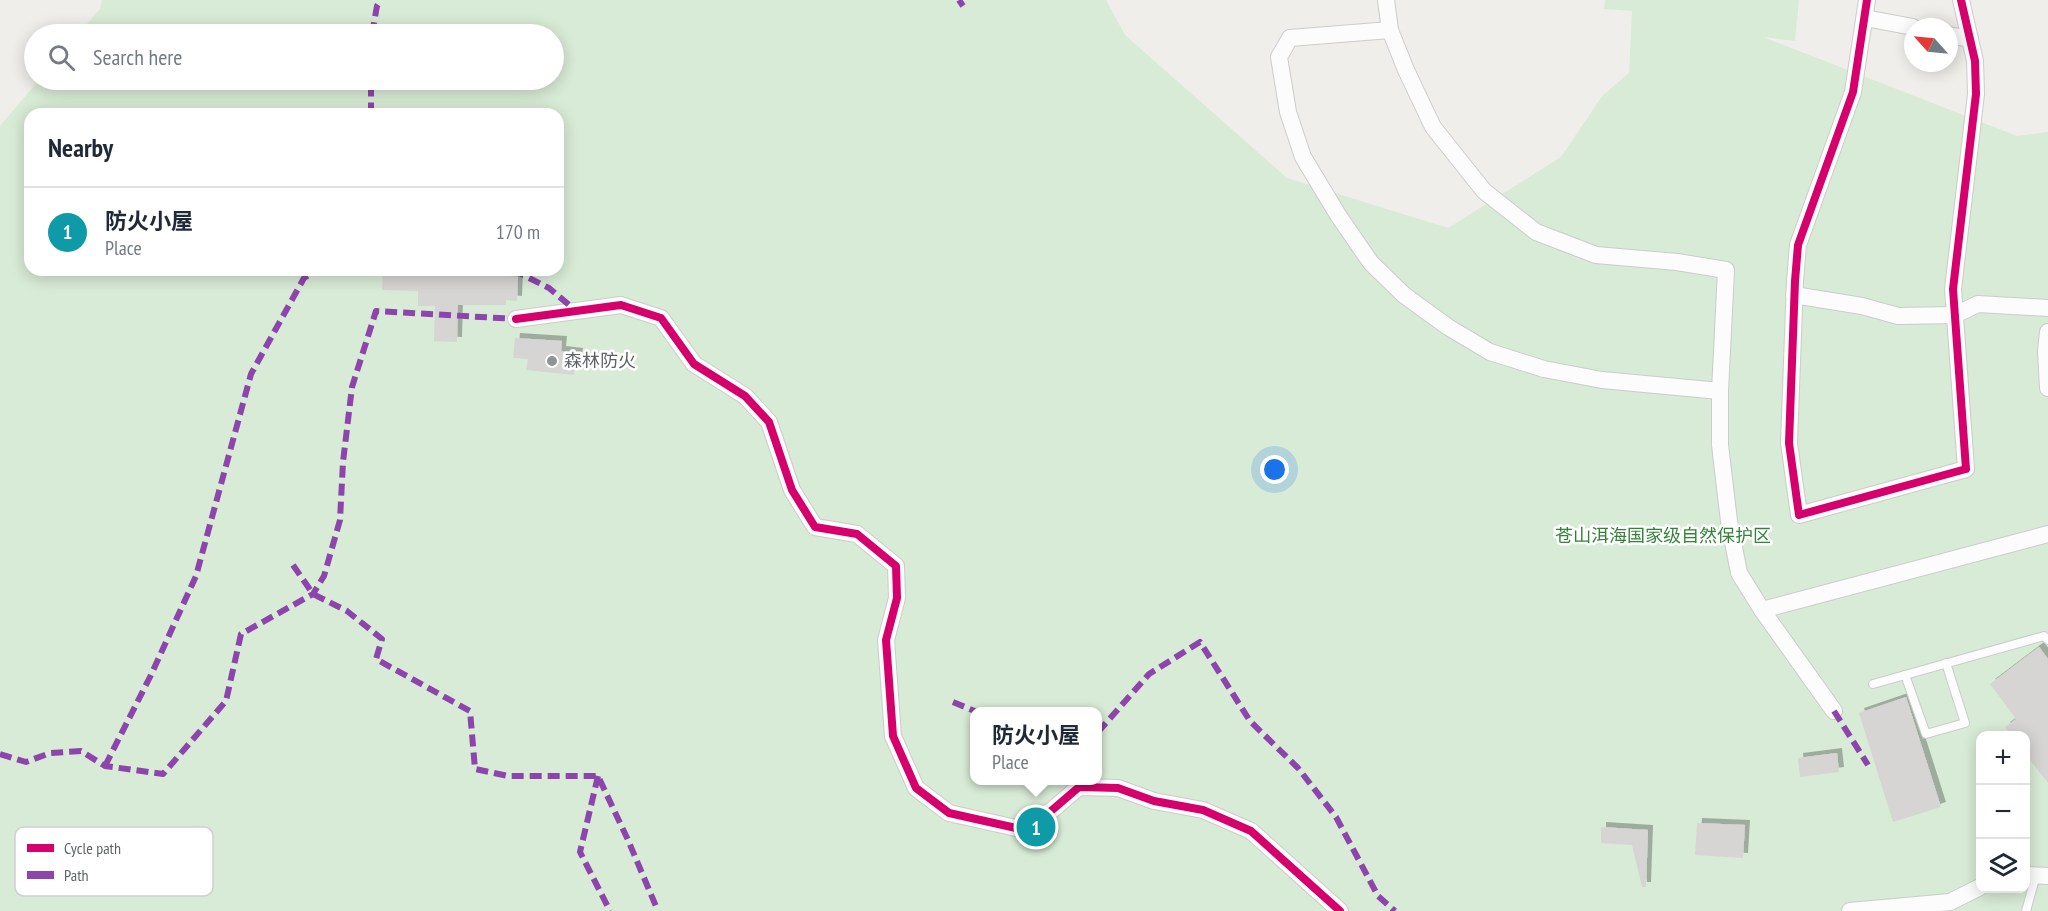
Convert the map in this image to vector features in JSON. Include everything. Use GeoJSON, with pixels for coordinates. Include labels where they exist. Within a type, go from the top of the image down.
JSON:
{"type":"FeatureCollection","features":[{"type":"Feature","properties":{"kind":"street"},"geometry":{"type":"LineString","coordinates":[[1386,0],[1390,30],[1433,127],[1484,191],[1536,232],[1596,255],[1677,262],[1726,270],[1720,392],[1720,445],[1728,521],[1739,573],[1762,610],[1834,711]]}},
{"type":"Feature","properties":{"kind":"street"},"geometry":{"type":"LineString","coordinates":[[1867,0],[1853,92],[1798,245],[1789,443],[1799,515],[1966,470],[1953,289],[1976,94],[1975,62],[1961,0]]}},
{"type":"Feature","properties":{"kind":"street"},"geometry":{"type":"LineString","coordinates":[[1865,18],[1904,25]]}},
{"type":"Feature","properties":{"kind":"street"},"geometry":{"type":"LineString","coordinates":[[1390,30],[1290,38],[1279,57],[1288,112],[1303,157],[1338,215],[1371,262],[1404,295],[1448,327],[1490,352],[1544,369],[1602,380],[1720,392]]}},
{"type":"Feature","properties":{"kind":"street"},"geometry":{"type":"LineString","coordinates":[[1958,37],[1970,39]]}},
{"type":"Feature","properties":{"kind":"street"},"geometry":{"type":"LineString","coordinates":[[1794,295],[1862,306],[1898,316],[1955,315],[1978,304],[2048,308]]}},
{"type":"Feature","properties":{"kind":"street"},"geometry":{"type":"LineString","coordinates":[[516,319],[621,305],[662,318],[694,364],[745,396],[769,422],[782,454],[792,490],[815,527],[857,534],[896,566],[897,598],[886,640],[893,736],[916,788],[949,813],[1016,828],[1051,812],[1079,787],[1118,788],[1154,801],[1203,810],[1251,831],[1340,911]]}},
{"type":"Feature","properties":{"kind":"street"},"geometry":{"type":"LineString","coordinates":[[2048,332],[2046,351],[2048,388]]}},
{"type":"Feature","properties":{"kind":"street"},"geometry":{"type":"LineString","coordinates":[[1762,610],[2048,534]]}},
{"type":"Feature","properties":{"kind":"street"},"geometry":{"type":"LineString","coordinates":[[1850,911],[1950,902],[1976,888]]}},
{"type":"Feature","properties":{"kind":"lane"},"geometry":{"type":"LineString","coordinates":[[1873,684],[2044,636],[2048,640]]}},
{"type":"Feature","properties":{"kind":"lane"},"geometry":{"type":"LineString","coordinates":[[1905,675],[1926,734],[1965,723],[1946,663]]}},
{"type":"Feature","properties":{"kind":"lane"},"geometry":{"type":"LineString","coordinates":[[2026,911],[2037,875]]}},
{"type":"Feature","properties":{"kind":"green space","name":"苍山洱海国家级自然保护区"},"geometry":{"type":"Polygon","coordinates":[[[102,0],[1106,0],[1125,35],[1287,178],[1448,228],[1561,157],[1602,96],[1629,73],[1632,11],[1604,9],[1605,0],[1799,0],[1795,41],[1763,37],[2017,136],[2048,132],[2048,911],[0,911],[0,126],[31,90],[564,90],[564,24],[87,24],[100,9],[102,0]]]}},
{"type":"Feature","properties":{"kind":"building"},"geometry":{"type":"Polygon","coordinates":[[[383,276],[518,277],[517,301],[506,300],[506,305],[458,305],[457,342],[434,341],[435,306],[418,306],[418,291],[382,290],[383,276]]]}},
{"type":"Feature","properties":{"kind":"building","name":"森林防火"},"geometry":{"type":"Polygon","coordinates":[[[515,338],[562,341],[561,351],[578,353],[574,375],[526,370],[528,359],[513,358],[515,338]]]}},
{"type":"Feature","properties":{"kind":"building"},"geometry":{"type":"Polygon","coordinates":[[[2039,647],[2048,659],[2048,783],[2030,760],[2030,731],[2008,731],[2005,727],[2016,719],[1990,684],[2039,647]]]}},
{"type":"Feature","properties":{"kind":"building"},"geometry":{"type":"Polygon","coordinates":[[[1906,697],[1941,807],[1893,822],[1859,713],[1906,697]]]}},
{"type":"Feature","properties":{"kind":"building"},"geometry":{"type":"Polygon","coordinates":[[[1837,753],[1839,772],[1800,777],[1798,758],[1837,753]]]}},
{"type":"Feature","properties":{"kind":"building"},"geometry":{"type":"Polygon","coordinates":[[[1697,823],[1745,825],[1743,858],[1695,855],[1697,823]]]}},
{"type":"Feature","properties":{"kind":"building"},"geometry":{"type":"Polygon","coordinates":[[[1601,827],[1648,830],[1646,887],[1642,887],[1632,845],[1601,843],[1601,827]]]}},
{"type":"Feature","properties":{"kind":"marked path"},"geometry":{"type":"LineString","coordinates":[[374,24],[377,6],[381,0]]}},
{"type":"Feature","properties":{"kind":"marked path"},"geometry":{"type":"LineString","coordinates":[[959,0],[963,6]]}},
{"type":"Feature","properties":{"kind":"marked path"},"geometry":{"type":"LineString","coordinates":[[371,90],[371,108]]}},
{"type":"Feature","properties":{"kind":"marked path"},"geometry":{"type":"LineString","coordinates":[[105,766],[151,675],[196,576],[251,374],[307,276]]}},
{"type":"Feature","properties":{"kind":"marked path"},"geometry":{"type":"LineString","coordinates":[[525,276],[549,288],[575,310]]}},
{"type":"Feature","properties":{"kind":"marked path"},"geometry":{"type":"LineString","coordinates":[[0,754],[26,762],[50,753],[81,751],[105,766],[163,774],[226,701],[241,634],[313,594],[324,576],[340,520],[343,462],[352,387],[376,311],[516,319]]}},
{"type":"Feature","properties":{"kind":"marked path"},"geometry":{"type":"LineString","coordinates":[[293,565],[313,594],[347,611],[382,639],[376,659],[470,711],[475,769],[508,776],[598,776],[658,911]]}},
{"type":"Feature","properties":{"kind":"marked path"},"geometry":{"type":"LineString","coordinates":[[1102,727],[1149,674],[1200,642],[1250,721],[1298,768],[1336,817],[1378,896],[1395,911]]}},
{"type":"Feature","properties":{"kind":"marked path"},"geometry":{"type":"LineString","coordinates":[[953,702],[970,709]]}},
{"type":"Feature","properties":{"kind":"marked path"},"geometry":{"type":"LineString","coordinates":[[1834,711],[1868,765]]}},
{"type":"Feature","properties":{"kind":"marked path"},"geometry":{"type":"LineString","coordinates":[[598,776],[580,852],[610,911]]}},
{"type":"Feature","properties":{"kind":"cycle path"},"geometry":{"type":"LineString","coordinates":[[1867,0],[1853,92],[1798,245],[1789,443],[1799,515],[1966,469],[1953,289],[1976,94],[1975,61],[1961,0]]}},
{"type":"Feature","properties":{"kind":"cycle path"},"geometry":{"type":"LineString","coordinates":[[516,319],[621,305],[661,318],[694,364],[745,396],[769,422],[792,490],[815,527],[857,534],[896,566],[897,598],[886,640],[893,736],[916,788],[949,813],[1016,828],[1051,811],[1079,787],[1118,788],[1154,801],[1203,810],[1251,831],[1340,911]]}},
{"type":"Feature","properties":{"kind":"place","name":"森林防火"},"geometry":{"type":"Point","coordinates":[552,361]}},
{"type":"Feature","properties":{"kind":"place","name":"防火小屋"},"geometry":{"type":"Point","coordinates":[1036,827]}}]}
